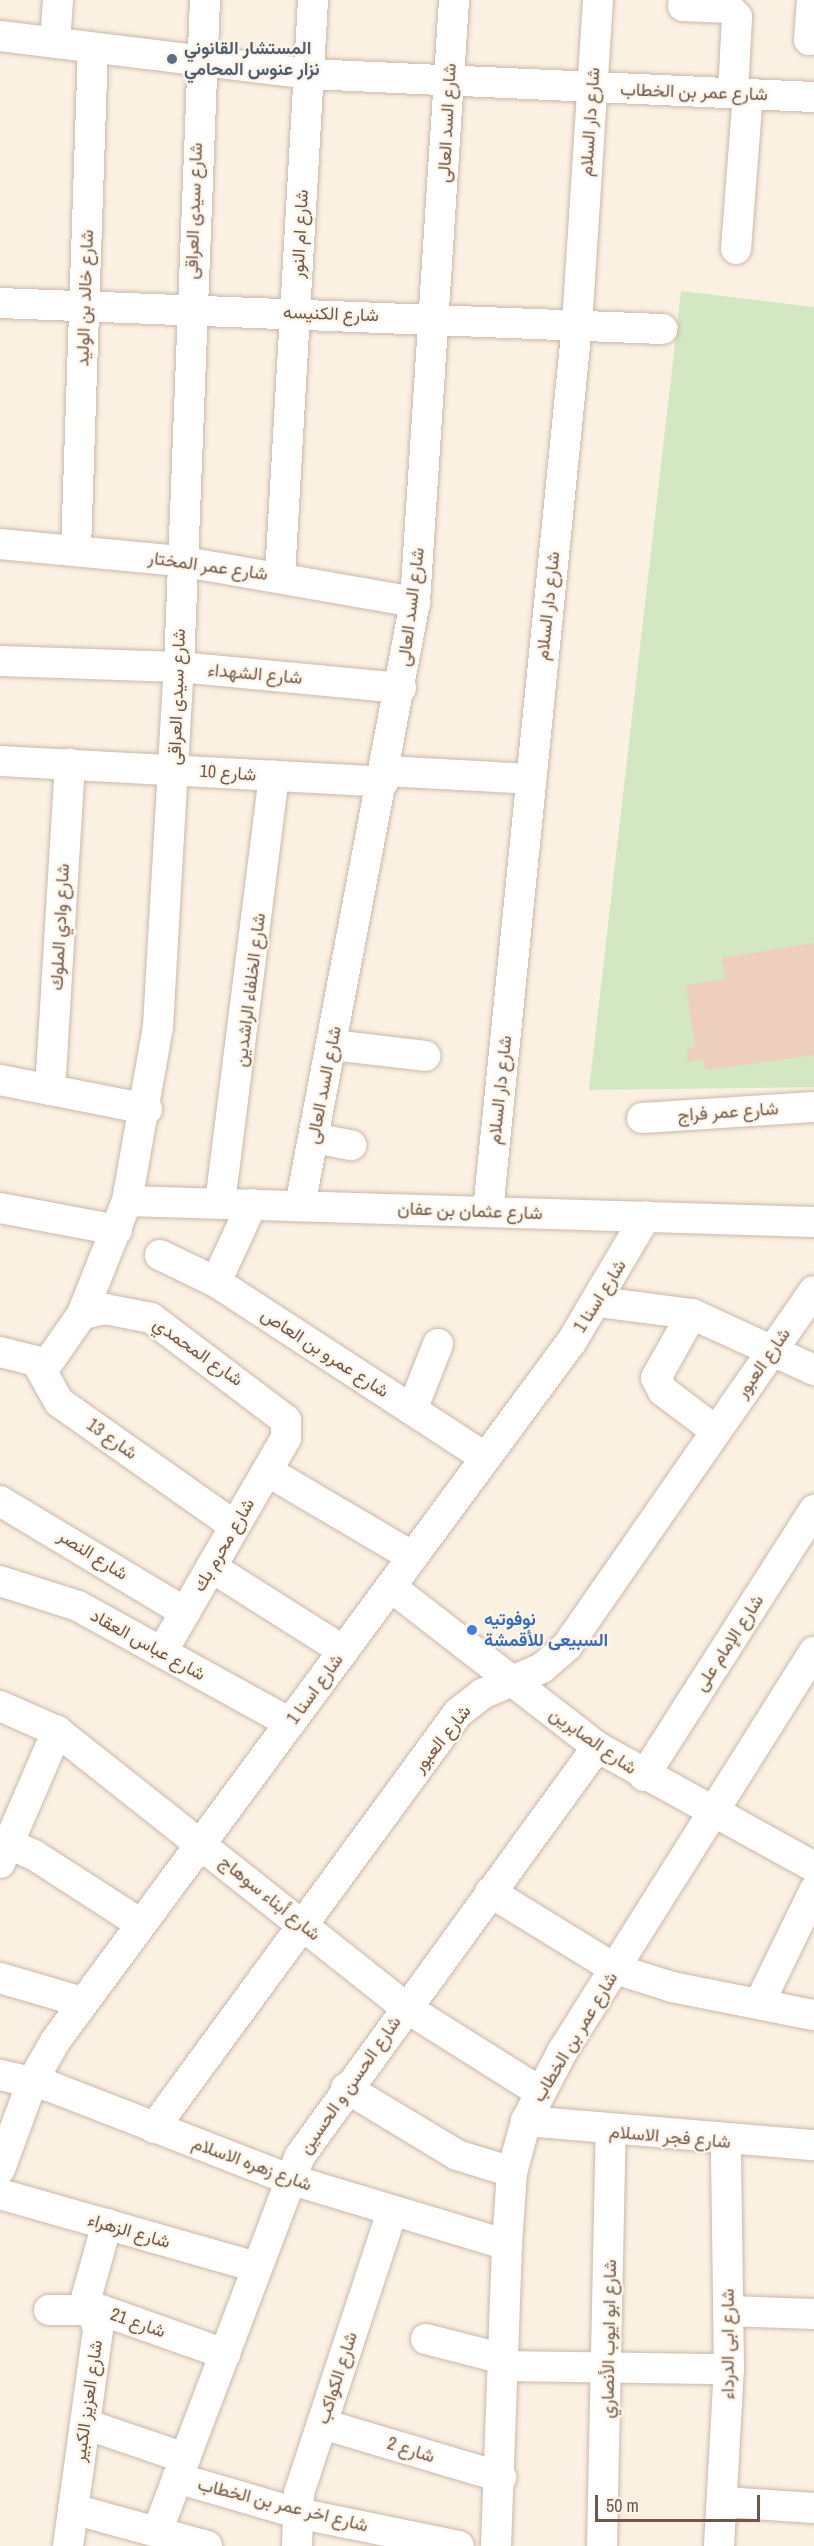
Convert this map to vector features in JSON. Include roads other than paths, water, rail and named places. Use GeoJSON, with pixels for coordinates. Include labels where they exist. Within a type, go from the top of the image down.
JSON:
{"type":"FeatureCollection","features":[{"type":"Feature","properties":{"kind":"street"},"geometry":{"type":"LineString","coordinates":[[55,43],[58,0]]}},
{"type":"Feature","properties":{"kind":"street","name":"شارع سيدى العراقى"},"geometry":{"type":"LineString","coordinates":[[43,1370],[82,1314],[117,1230],[127,1201],[147,1109],[166,944],[179,667],[180,561],[200,61],[205,0]]}},
{"type":"Feature","properties":{"kind":"street","name":"شارع ام النور"},"geometry":{"type":"LineString","coordinates":[[280,576],[314,0]]}},
{"type":"Feature","properties":{"kind":"street","name":"شارع السد العالى"},"geometry":{"type":"LineString","coordinates":[[300,1206],[401,688],[415,602],[454,0]]}},
{"type":"Feature","properties":{"kind":"street","name":"شارع دار السلام"},"geometry":{"type":"LineString","coordinates":[[488,1211],[577,325],[598,0]]}},
{"type":"Feature","properties":{"kind":"street"},"geometry":{"type":"LineString","coordinates":[[809,40],[812,0]]}},
{"type":"Feature","properties":{"kind":"street"},"geometry":{"type":"LineString","coordinates":[[683,6],[729,8],[737,17],[741,93],[736,249]]}},
{"type":"Feature","properties":{"kind":"street","name":"شارع عمر بن الخطاب"},"geometry":{"type":"LineString","coordinates":[[0,36],[309,74],[814,97]]}},
{"type":"Feature","properties":{"kind":"street","name":"شارع خالد بن الوليد"},"geometry":{"type":"LineString","coordinates":[[76,549],[93,48]]}},
{"type":"Feature","properties":{"kind":"street","name":"شارع الكنيسه"},"geometry":{"type":"LineString","coordinates":[[0,303],[435,318],[662,329]]}},
{"type":"Feature","properties":{"kind":"street","name":"شارع عمر المختار"},"geometry":{"type":"LineString","coordinates":[[0,544],[76,549],[180,561],[280,576],[415,602]]}},
{"type":"Feature","properties":{"kind":"street","name":"شارع الشهداء"},"geometry":{"type":"LineString","coordinates":[[0,661],[179,667],[401,688]]}},
{"type":"Feature","properties":{"kind":"street","name":"شارع 10"},"geometry":{"type":"LineString","coordinates":[[0,761],[274,776],[531,779]]}},
{"type":"Feature","properties":{"kind":"street","name":"شارع وادي الملوك"},"geometry":{"type":"LineString","coordinates":[[50,1090],[70,764]]}},
{"type":"Feature","properties":{"kind":"street","name":"شارع الخلفاء الراشدين"},"geometry":{"type":"LineString","coordinates":[[220,1203],[274,776]]}},
{"type":"Feature","properties":{"kind":"street"},"geometry":{"type":"LineString","coordinates":[[332,1045],[425,1056]]}},
{"type":"Feature","properties":{"kind":"street"},"geometry":{"type":"LineString","coordinates":[[0,1080],[147,1109]]}},
{"type":"Feature","properties":{"kind":"street","name":"شارع عمر فراج"},"geometry":{"type":"LineString","coordinates":[[642,1118],[814,1107]]}},
{"type":"Feature","properties":{"kind":"street"},"geometry":{"type":"LineString","coordinates":[[314,1138],[351,1145]]}},
{"type":"Feature","properties":{"kind":"street","name":"شارع عثمان بن عفان"},"geometry":{"type":"LineString","coordinates":[[127,1201],[814,1222]]}},
{"type":"Feature","properties":{"kind":"street"},"geometry":{"type":"LineString","coordinates":[[216,1282],[252,1204]]}},
{"type":"Feature","properties":{"kind":"street"},"geometry":{"type":"LineString","coordinates":[[0,1208],[117,1230]]}},
{"type":"Feature","properties":{"kind":"street","name":"شارع اسنا 1"},"geometry":{"type":"LineString","coordinates":[[0,2169],[33,2080],[82,2002],[344,1651],[599,1302],[646,1216]]}},
{"type":"Feature","properties":{"kind":"street","name":"شارع عمرو بن العاص"},"geometry":{"type":"LineString","coordinates":[[160,1255],[216,1282],[486,1458]]}},
{"type":"Feature","properties":{"kind":"street","name":"شارع العبور"},"geometry":{"type":"LineString","coordinates":[[154,2128],[458,1713],[482,1694],[542,1668],[567,1646],[814,1290]]}},
{"type":"Feature","properties":{"kind":"street"},"geometry":{"type":"LineString","coordinates":[[599,1302],[662,1306],[692,1314],[773,1348],[814,1370]]}},
{"type":"Feature","properties":{"kind":"street","name":"شارع المحمدي"},"geometry":{"type":"LineString","coordinates":[[82,1314],[117,1309],[151,1318],[281,1412],[286,1438]]}},
{"type":"Feature","properties":{"kind":"street"},"geometry":{"type":"LineString","coordinates":[[692,1314],[656,1378],[663,1392],[716,1431]]}},
{"type":"Feature","properties":{"kind":"street"},"geometry":{"type":"LineString","coordinates":[[412,1410],[438,1344]]}},
{"type":"Feature","properties":{"kind":"street"},"geometry":{"type":"LineString","coordinates":[[0,1352],[25,1356],[43,1370]]}},
{"type":"Feature","properties":{"kind":"street","name":"شارع 13"},"geometry":{"type":"LineString","coordinates":[[43,1370],[59,1402],[235,1526]]}},
{"type":"Feature","properties":{"kind":"street","name":"شارع محرم بك"},"geometry":{"type":"LineString","coordinates":[[162,1652],[286,1438]]}},
{"type":"Feature","properties":{"kind":"street"},"geometry":{"type":"LineString","coordinates":[[267,1471],[413,1557]]}},
{"type":"Feature","properties":{"kind":"street","name":"شارع النصر"},"geometry":{"type":"LineString","coordinates":[[0,1501],[185,1612]]}},
{"type":"Feature","properties":{"kind":"street","name":"شارع الإمام على"},"geometry":{"type":"LineString","coordinates":[[644,1776],[814,1510]]}},
{"type":"Feature","properties":{"kind":"street"},"geometry":{"type":"LineString","coordinates":[[211,1567],[344,1651]]}},
{"type":"Feature","properties":{"kind":"street","name":"شارع عباس العقاد"},"geometry":{"type":"LineString","coordinates":[[0,1581],[78,1606],[290,1723]]}},
{"type":"Feature","properties":{"kind":"street","name":"شارع الصابرين"},"geometry":{"type":"LineString","coordinates":[[391,1587],[597,1747],[714,1816],[814,1867]]}},
{"type":"Feature","properties":{"kind":"street","name":"شارع عمر بن الخطاب"},"geometry":{"type":"LineString","coordinates":[[496,2546],[501,2477],[507,2245],[512,2172],[526,2121],[540,2092],[615,1969],[714,1816],[814,1652]]}},
{"type":"Feature","properties":{"kind":"street","name":"شارع أبناء سوهاج"},"geometry":{"type":"LineString","coordinates":[[0,1706],[57,1731],[202,1843],[405,2007],[540,2092]]}},
{"type":"Feature","properties":{"kind":"street"},"geometry":{"type":"LineString","coordinates":[[57,1731],[3,1848],[141,1924]]}},
{"type":"Feature","properties":{"kind":"street","name":"شارع الحسن و الحسين"},"geometry":{"type":"LineString","coordinates":[[157,2532],[289,2179],[346,2088],[597,1747]]}},
{"type":"Feature","properties":{"kind":"street"},"geometry":{"type":"LineString","coordinates":[[759,2004],[814,1891]]}},
{"type":"Feature","properties":{"kind":"street"},"geometry":{"type":"LineString","coordinates":[[490,1892],[615,1969],[814,2015]]}},
{"type":"Feature","properties":{"kind":"street"},"geometry":{"type":"LineString","coordinates":[[0,1978],[82,2002]]}},
{"type":"Feature","properties":{"kind":"street","name":"شارع زهره الاسلام"},"geometry":{"type":"LineString","coordinates":[[0,2075],[33,2080],[289,2179],[507,2245]]}},
{"type":"Feature","properties":{"kind":"street"},"geometry":{"type":"LineString","coordinates":[[346,2088],[457,2155],[512,2172]]}},
{"type":"Feature","properties":{"kind":"street","name":"شارع فجر الاسلام"},"geometry":{"type":"LineString","coordinates":[[526,2121],[611,2132],[726,2142],[814,2145]]}},
{"type":"Feature","properties":{"kind":"street","name":"شارع ابو ايوب الأنصاري"},"geometry":{"type":"LineString","coordinates":[[602,2546],[610,2367],[611,2132]]}},
{"type":"Feature","properties":{"kind":"street","name":"شارع ابى الدرداء"},"geometry":{"type":"LineString","coordinates":[[719,2546],[724,2502],[729,2369],[726,2142]]}},
{"type":"Feature","properties":{"kind":"street","name":"شارع الزهراء"},"geometry":{"type":"LineString","coordinates":[[0,2194],[257,2267]]}},
{"type":"Feature","properties":{"kind":"street","name":"شارع الكواكب"},"geometry":{"type":"LineString","coordinates":[[297,2546],[297,2513],[321,2424],[392,2212]]}},
{"type":"Feature","properties":{"kind":"street","name":"شارع العزيز الكبير"},"geometry":{"type":"LineString","coordinates":[[68,2546],[98,2329],[90,2308],[88,2288],[107,2224]]}},
{"type":"Feature","properties":{"kind":"street","name":"شارع 21"},"geometry":{"type":"LineString","coordinates":[[49,2310],[90,2308],[225,2354]]}},
{"type":"Feature","properties":{"kind":"street"},"geometry":{"type":"LineString","coordinates":[[728,2311],[814,2314]]}},
{"type":"Feature","properties":{"kind":"street"},"geometry":{"type":"LineString","coordinates":[[426,2339],[503,2362],[729,2369]]}},
{"type":"Feature","properties":{"kind":"street","name":"شارع اخر عمر بن الخطاب"},"geometry":{"type":"LineString","coordinates":[[85,2424],[181,2468],[297,2513],[459,2546]]}},
{"type":"Feature","properties":{"kind":"street","name":"شارع 2"},"geometry":{"type":"LineString","coordinates":[[321,2424],[501,2477]]}},
{"type":"Feature","properties":{"kind":"street"},"geometry":{"type":"LineString","coordinates":[[724,2502],[814,2508]]}},
{"type":"Feature","properties":{"kind":"street"},"geometry":{"type":"LineString","coordinates":[[73,2509],[207,2546]]}},
{"type":"Feature","properties":{"kind":"place","name":"المستشار القانوني نزار عنوس المحامي"},"geometry":{"type":"Point","coordinates":[172,59]}},
{"type":"Feature","properties":{"kind":"place","name":"نوفوتيه السبيعى للأقمشة"},"geometry":{"type":"Point","coordinates":[472,1630]}}]}
